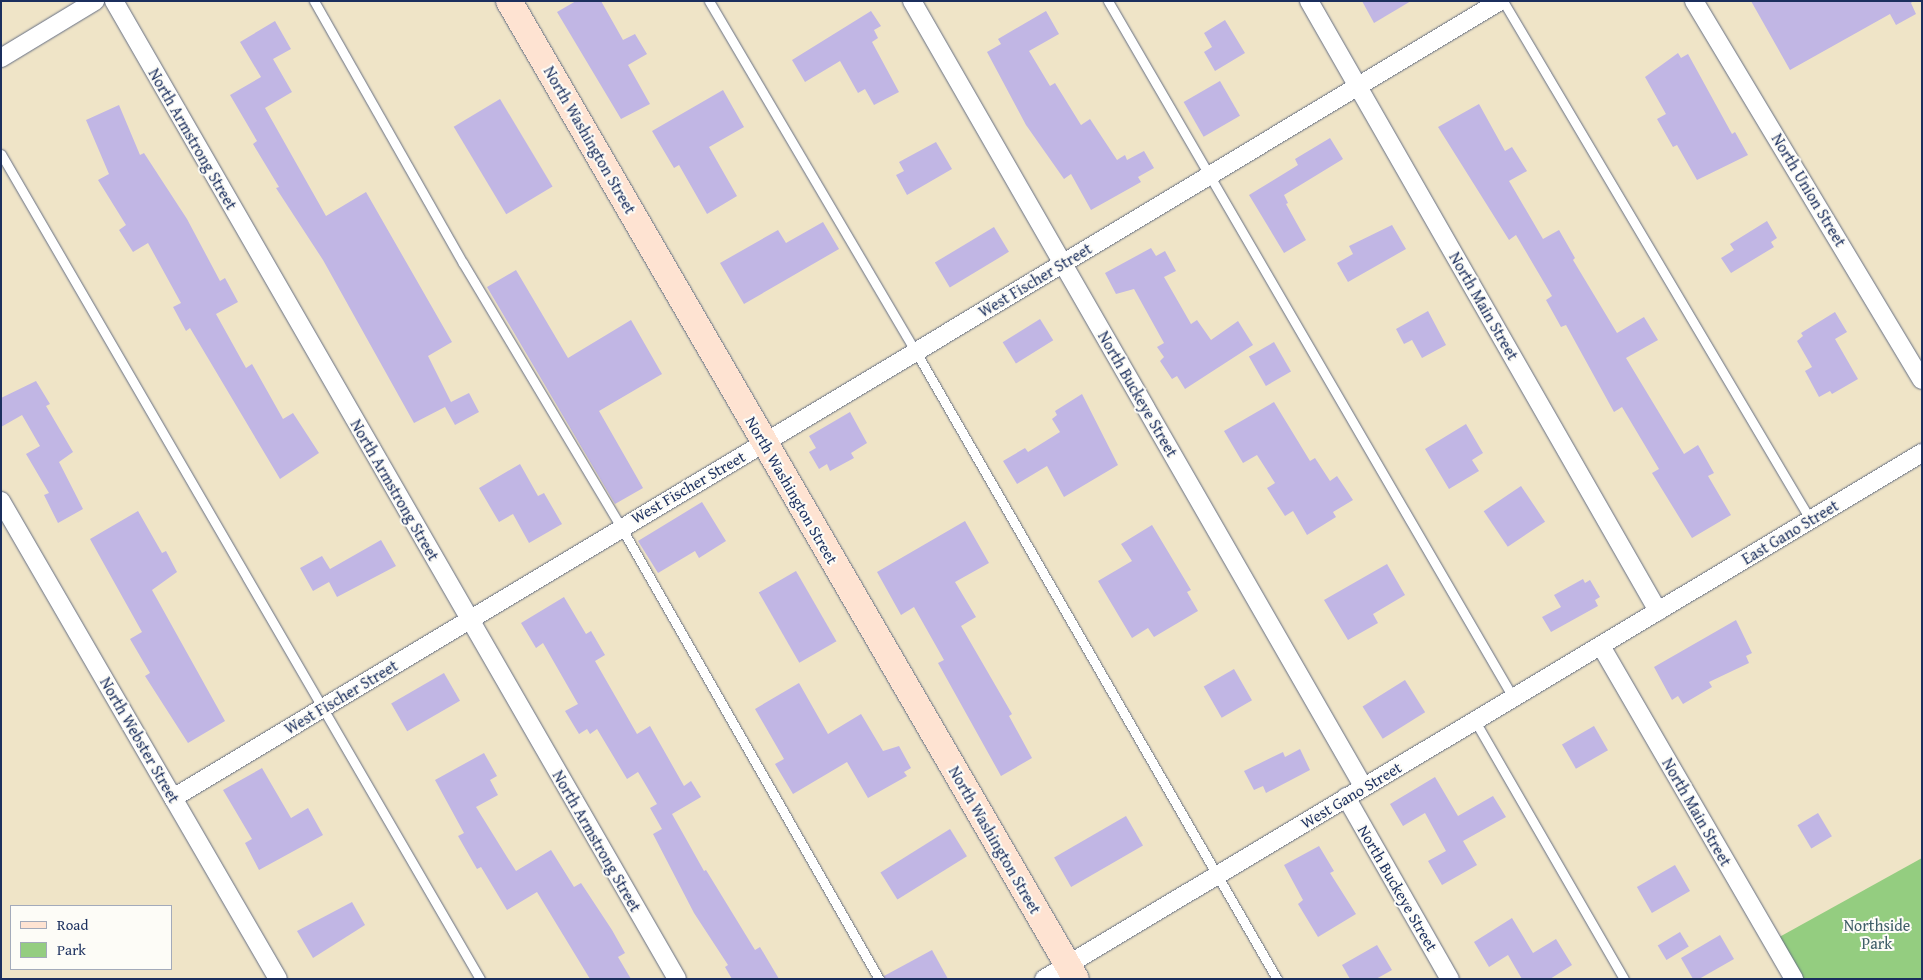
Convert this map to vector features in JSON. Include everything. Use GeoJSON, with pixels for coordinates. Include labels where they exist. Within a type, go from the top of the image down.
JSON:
{"type":"FeatureCollection","features":[{"type":"Feature","properties":{"kind":"main road","name":"North Washington Street"},"geometry":{"type":"LineString","coordinates":[[510,1],[1071,972]]}},
{"type":"Feature","properties":{"kind":"street"},"geometry":{"type":"LineString","coordinates":[[1,58],[95,1]]}},
{"type":"Feature","properties":{"kind":"street","name":"North Armstrong Street"},"geometry":{"type":"LineString","coordinates":[[114,1],[677,979]]}},
{"type":"Feature","properties":{"kind":"street","name":"North Buckeye Street"},"geometry":{"type":"LineString","coordinates":[[912,1],[1363,786]]}},
{"type":"Feature","properties":{"kind":"street","name":"North Main Street"},"geometry":{"type":"LineString","coordinates":[[1309,1],[1658,611]]}},
{"type":"Feature","properties":{"kind":"street","name":"West Fischer Street"},"geometry":{"type":"LineString","coordinates":[[174,798],[470,621],[621,526],[916,352],[1063,262],[1211,176],[1501,1]]}},
{"type":"Feature","properties":{"kind":"street","name":"North Union Street"},"geometry":{"type":"LineString","coordinates":[[1694,1],[1922,380]]}},
{"type":"Feature","properties":{"kind":"street","name":"East Gano Street"},"geometry":{"type":"LineString","coordinates":[[1658,611],[1922,453]]}},
{"type":"Feature","properties":{"kind":"street","name":"North Webster Street"},"geometry":{"type":"LineString","coordinates":[[1,501],[278,979]]}},
{"type":"Feature","properties":{"kind":"street","name":"West Gano Street"},"geometry":{"type":"LineString","coordinates":[[1044,979],[1071,972],[1363,786],[1658,611]]}},
{"type":"Feature","properties":{"kind":"street","name":"North Main Street"},"geometry":{"type":"LineString","coordinates":[[1601,646],[1794,979]]}},
{"type":"Feature","properties":{"kind":"street","name":"North Buckeye Street"},"geometry":{"type":"LineString","coordinates":[[1346,797],[1450,979]]}},
{"type":"Feature","properties":{"kind":"lane"},"geometry":{"type":"LineString","coordinates":[[314,1],[463,263],[621,526],[879,979]]}},
{"type":"Feature","properties":{"kind":"lane"},"geometry":{"type":"LineString","coordinates":[[709,1],[916,352],[1219,876],[1276,979]]}},
{"type":"Feature","properties":{"kind":"lane"},"geometry":{"type":"LineString","coordinates":[[1108,1],[1514,698]]}},
{"type":"Feature","properties":{"kind":"lane"},"geometry":{"type":"LineString","coordinates":[[1501,1],[1810,519]]}},
{"type":"Feature","properties":{"kind":"lane"},"geometry":{"type":"LineString","coordinates":[[1,154],[480,979]]}},
{"type":"Feature","properties":{"kind":"lane"},"geometry":{"type":"LineString","coordinates":[[1475,721],[1624,979]]}},
{"type":"Feature","properties":{"kind":"green space","name":"Northside Park"},"geometry":{"type":"Polygon","coordinates":[[[1922,858],[1922,979],[1794,979],[1772,941],[1922,858]]]}},
{"type":"Feature","properties":{"kind":"building"},"geometry":{"type":"Polygon","coordinates":[[[576,1],[601,1],[623,40],[635,34],[647,54],[628,65],[650,104],[621,119],[557,12],[576,1]]]}},
{"type":"Feature","properties":{"kind":"building"},"geometry":{"type":"Polygon","coordinates":[[[1362,1],[1411,1],[1374,23],[1362,1]]]}},
{"type":"Feature","properties":{"kind":"building"},"geometry":{"type":"Polygon","coordinates":[[[1751,1],[1913,1],[1911,3],[1916,14],[1896,25],[1890,14],[1790,70],[1751,1]]]}},
{"type":"Feature","properties":{"kind":"building"},"geometry":{"type":"Polygon","coordinates":[[[871,11],[881,26],[874,30],[878,38],[872,42],[899,92],[874,105],[865,89],[858,93],[840,61],[805,82],[792,60],[871,11]]]}},
{"type":"Feature","properties":{"kind":"building"},"geometry":{"type":"Polygon","coordinates":[[[1046,11],[1059,34],[1029,51],[1050,86],[1055,83],[1081,125],[1090,119],[1117,160],[1125,155],[1127,160],[1144,151],[1154,168],[1138,177],[1141,182],[1091,210],[1071,174],[1064,179],[1026,125],[987,52],[1001,44],[998,39],[1046,11]]]}},
{"type":"Feature","properties":{"kind":"building"},"geometry":{"type":"Polygon","coordinates":[[[1225,20],[1245,53],[1215,71],[1204,52],[1212,47],[1204,33],[1225,20]]]}},
{"type":"Feature","properties":{"kind":"building"},"geometry":{"type":"Polygon","coordinates":[[[275,21],[291,49],[273,59],[292,92],[265,108],[326,216],[366,192],[452,342],[428,356],[451,402],[469,393],[479,412],[455,425],[445,407],[414,423],[323,260],[276,188],[279,187],[253,144],[257,141],[230,95],[261,77],[240,42],[275,21]]]}},
{"type":"Feature","properties":{"kind":"building"},"geometry":{"type":"Polygon","coordinates":[[[1678,53],[1681,58],[1688,54],[1732,134],[1735,132],[1748,155],[1697,180],[1677,145],[1673,147],[1657,119],[1666,114],[1645,77],[1678,53]]]}},
{"type":"Feature","properties":{"kind":"building"},"geometry":{"type":"Polygon","coordinates":[[[1220,81],[1240,116],[1204,137],[1184,102],[1220,81]]]}},
{"type":"Feature","properties":{"kind":"building"},"geometry":{"type":"Polygon","coordinates":[[[723,90],[744,127],[709,147],[737,196],[707,214],[679,165],[674,168],[652,131],[723,90]]]}},
{"type":"Feature","properties":{"kind":"building"},"geometry":{"type":"Polygon","coordinates":[[[500,99],[553,186],[506,214],[454,127],[500,99]]]}},
{"type":"Feature","properties":{"kind":"building"},"geometry":{"type":"Polygon","coordinates":[[[1479,104],[1505,151],[1512,147],[1527,171],[1509,181],[1543,239],[1559,230],[1575,258],[1573,260],[1617,333],[1644,317],[1658,340],[1626,358],[1684,454],[1698,445],[1714,473],[1708,476],[1731,515],[1692,538],[1652,473],[1659,469],[1622,407],[1614,412],[1566,325],[1561,327],[1546,300],[1552,296],[1516,235],[1509,240],[1438,127],[1479,104]]]}},
{"type":"Feature","properties":{"kind":"building"},"geometry":{"type":"Polygon","coordinates":[[[119,105],[140,155],[144,153],[187,219],[220,281],[225,278],[238,302],[216,314],[246,368],[252,364],[283,419],[293,413],[319,453],[280,479],[190,328],[186,331],[173,307],[181,303],[148,243],[133,252],[119,230],[126,225],[98,180],[109,174],[86,120],[119,105]]]}},
{"type":"Feature","properties":{"kind":"building"},"geometry":{"type":"Polygon","coordinates":[[[1330,138],[1343,159],[1284,195],[1288,203],[1286,204],[1306,240],[1284,253],[1249,195],[1298,165],[1295,159],[1330,138]]]}},
{"type":"Feature","properties":{"kind":"building"},"geometry":{"type":"Polygon","coordinates":[[[936,142],[952,169],[907,195],[896,175],[904,171],[899,162],[936,142]]]}},
{"type":"Feature","properties":{"kind":"building"},"geometry":{"type":"Polygon","coordinates":[[[1767,221],[1777,238],[1771,242],[1774,247],[1731,273],[1721,258],[1734,250],[1730,244],[1767,221]]]}},
{"type":"Feature","properties":{"kind":"building"},"geometry":{"type":"Polygon","coordinates":[[[823,222],[839,249],[744,304],[720,263],[778,230],[786,243],[823,222]]]}},
{"type":"Feature","properties":{"kind":"building"},"geometry":{"type":"Polygon","coordinates":[[[1392,225],[1406,249],[1348,282],[1337,263],[1353,254],[1349,246],[1392,225]]]}},
{"type":"Feature","properties":{"kind":"building"},"geometry":{"type":"Polygon","coordinates":[[[994,227],[1009,252],[950,287],[935,263],[994,227]]]}},
{"type":"Feature","properties":{"kind":"building"},"geometry":{"type":"Polygon","coordinates":[[[1151,248],[1156,256],[1165,251],[1176,271],[1164,277],[1191,324],[1197,320],[1211,340],[1238,321],[1253,345],[1185,389],[1177,376],[1172,379],[1160,361],[1164,357],[1157,347],[1164,343],[1134,289],[1116,294],[1105,273],[1151,248]]]}},
{"type":"Feature","properties":{"kind":"building"},"geometry":{"type":"Polygon","coordinates":[[[516,270],[568,358],[631,320],[662,374],[599,411],[643,488],[615,504],[487,287],[516,270]]]}},
{"type":"Feature","properties":{"kind":"building"},"geometry":{"type":"Polygon","coordinates":[[[1428,311],[1446,345],[1422,358],[1412,340],[1404,344],[1396,329],[1428,311]]]}},
{"type":"Feature","properties":{"kind":"building"},"geometry":{"type":"Polygon","coordinates":[[[1835,312],[1847,332],[1835,339],[1858,379],[1832,394],[1830,391],[1819,397],[1805,371],[1812,367],[1797,341],[1803,336],[1801,333],[1835,312]]]}},
{"type":"Feature","properties":{"kind":"building"},"geometry":{"type":"Polygon","coordinates":[[[1040,319],[1053,340],[1016,364],[1003,342],[1040,319]]]}},
{"type":"Feature","properties":{"kind":"building"},"geometry":{"type":"Polygon","coordinates":[[[1274,342],[1291,371],[1266,386],[1249,356],[1274,342]]]}},
{"type":"Feature","properties":{"kind":"building"},"geometry":{"type":"Polygon","coordinates":[[[36,381],[50,404],[46,406],[73,452],[59,462],[83,509],[58,523],[44,495],[49,493],[26,454],[40,446],[22,415],[1,427],[1,398],[36,381]]]}},
{"type":"Feature","properties":{"kind":"building"},"geometry":{"type":"Polygon","coordinates":[[[1082,394],[1118,465],[1064,497],[1047,466],[1017,484],[1003,461],[1025,448],[1028,452],[1060,432],[1052,419],[1057,415],[1055,411],[1082,394]]]}},
{"type":"Feature","properties":{"kind":"building"},"geometry":{"type":"Polygon","coordinates":[[[1274,402],[1310,461],[1315,458],[1330,481],[1337,476],[1353,500],[1333,512],[1336,517],[1307,535],[1293,511],[1285,516],[1267,488],[1275,483],[1257,455],[1243,463],[1224,431],[1274,402]]]}},
{"type":"Feature","properties":{"kind":"building"},"geometry":{"type":"Polygon","coordinates":[[[850,412],[867,443],[851,453],[854,458],[830,471],[827,464],[819,469],[809,452],[816,448],[809,436],[850,412]]]}},
{"type":"Feature","properties":{"kind":"building"},"geometry":{"type":"Polygon","coordinates":[[[1466,424],[1483,453],[1472,460],[1479,471],[1449,489],[1425,449],[1466,424]]]}},
{"type":"Feature","properties":{"kind":"building"},"geometry":{"type":"Polygon","coordinates":[[[520,464],[538,496],[544,493],[562,524],[529,543],[513,514],[499,522],[479,488],[520,464]]]}},
{"type":"Feature","properties":{"kind":"building"},"geometry":{"type":"Polygon","coordinates":[[[1521,486],[1545,522],[1508,547],[1484,511],[1521,486]]]}},
{"type":"Feature","properties":{"kind":"building"},"geometry":{"type":"Polygon","coordinates":[[[702,502],[726,541],[699,558],[695,551],[658,573],[638,541],[702,502]]]}},
{"type":"Feature","properties":{"kind":"building"},"geometry":{"type":"Polygon","coordinates":[[[138,511],[162,553],[166,551],[177,572],[152,590],[225,721],[188,743],[145,676],[150,673],[130,639],[142,632],[90,539],[138,511]]]}},
{"type":"Feature","properties":{"kind":"building"},"geometry":{"type":"Polygon","coordinates":[[[965,521],[989,563],[955,582],[976,617],[961,626],[1012,714],[1009,716],[1032,758],[1001,776],[938,663],[944,660],[914,607],[901,615],[877,572],[965,521]]]}},
{"type":"Feature","properties":{"kind":"building"},"geometry":{"type":"Polygon","coordinates":[[[1152,525],[1191,590],[1187,592],[1198,611],[1154,637],[1148,628],[1132,638],[1098,581],[1132,561],[1121,544],[1152,525]]]}},
{"type":"Feature","properties":{"kind":"building"},"geometry":{"type":"Polygon","coordinates":[[[381,540],[396,566],[337,597],[329,582],[313,591],[300,568],[322,556],[330,569],[381,540]]]}},
{"type":"Feature","properties":{"kind":"building"},"geometry":{"type":"Polygon","coordinates":[[[1387,564],[1405,595],[1373,614],[1378,623],[1348,640],[1324,600],[1387,564]]]}},
{"type":"Feature","properties":{"kind":"building"},"geometry":{"type":"Polygon","coordinates":[[[796,571],[836,641],[799,663],[759,592],[796,571]]]}},
{"type":"Feature","properties":{"kind":"building"},"geometry":{"type":"Polygon","coordinates":[[[1583,579],[1585,583],[1590,580],[1600,597],[1595,600],[1598,606],[1551,632],[1542,617],[1561,607],[1554,595],[1583,579]]]}},
{"type":"Feature","properties":{"kind":"building"},"geometry":{"type":"Polygon","coordinates":[[[564,597],[586,634],[591,631],[605,655],[595,661],[637,734],[650,726],[684,786],[691,781],[701,797],[672,814],[704,871],[706,870],[755,950],[760,947],[779,979],[732,979],[725,967],[728,965],[694,913],[653,834],[662,829],[650,808],[657,804],[638,772],[627,779],[597,729],[590,734],[587,729],[579,734],[565,711],[578,704],[543,643],[536,648],[521,623],[564,597]]]}},
{"type":"Feature","properties":{"kind":"building"},"geometry":{"type":"Polygon","coordinates":[[[1736,620],[1752,653],[1746,656],[1749,663],[1709,682],[1712,687],[1683,704],[1678,696],[1672,700],[1654,667],[1736,620]]]}},
{"type":"Feature","properties":{"kind":"building"},"geometry":{"type":"Polygon","coordinates":[[[1234,669],[1252,700],[1222,718],[1204,686],[1234,669]]]}},
{"type":"Feature","properties":{"kind":"building"},"geometry":{"type":"Polygon","coordinates":[[[444,673],[460,701],[407,731],[391,704],[444,673]]]}},
{"type":"Feature","properties":{"kind":"building"},"geometry":{"type":"Polygon","coordinates":[[[1405,680],[1425,712],[1383,739],[1363,706],[1405,680]]]}},
{"type":"Feature","properties":{"kind":"building"},"geometry":{"type":"Polygon","coordinates":[[[799,683],[828,734],[861,714],[883,751],[899,746],[911,768],[904,772],[907,776],[868,798],[847,762],[793,794],[775,764],[784,759],[755,709],[799,683]]]}},
{"type":"Feature","properties":{"kind":"building"},"geometry":{"type":"Polygon","coordinates":[[[1594,726],[1608,750],[1576,769],[1562,744],[1594,726]]]}},
{"type":"Feature","properties":{"kind":"building"},"geometry":{"type":"Polygon","coordinates":[[[1300,749],[1310,770],[1266,793],[1263,786],[1254,790],[1244,771],[1283,752],[1285,757],[1300,749]]]}},
{"type":"Feature","properties":{"kind":"building"},"geometry":{"type":"Polygon","coordinates":[[[484,753],[497,776],[490,780],[498,795],[476,807],[516,871],[551,850],[574,887],[581,883],[612,930],[625,953],[618,957],[631,979],[590,979],[537,892],[507,910],[481,867],[477,869],[458,836],[464,833],[435,780],[484,753]]]}},
{"type":"Feature","properties":{"kind":"building"},"geometry":{"type":"Polygon","coordinates":[[[262,768],[291,818],[308,808],[323,835],[259,870],[245,843],[252,839],[223,790],[262,768]]]}},
{"type":"Feature","properties":{"kind":"building"},"geometry":{"type":"Polygon","coordinates":[[[1435,777],[1458,816],[1493,796],[1506,817],[1463,841],[1477,865],[1442,885],[1428,861],[1446,851],[1425,813],[1403,826],[1390,804],[1435,777]]]}},
{"type":"Feature","properties":{"kind":"building"},"geometry":{"type":"Polygon","coordinates":[[[1818,813],[1832,836],[1811,849],[1797,825],[1818,813]]]}},
{"type":"Feature","properties":{"kind":"building"},"geometry":{"type":"Polygon","coordinates":[[[1126,816],[1143,845],[1071,887],[1054,858],[1126,816]]]}},
{"type":"Feature","properties":{"kind":"building"},"geometry":{"type":"Polygon","coordinates":[[[950,829],[967,856],[897,900],[880,872],[950,829]]]}},
{"type":"Feature","properties":{"kind":"building"},"geometry":{"type":"Polygon","coordinates":[[[1319,846],[1334,871],[1330,873],[1356,914],[1318,937],[1298,904],[1303,900],[1284,865],[1319,846]]]}},
{"type":"Feature","properties":{"kind":"building"},"geometry":{"type":"Polygon","coordinates":[[[1675,865],[1690,891],[1652,913],[1637,887],[1675,865]]]}},
{"type":"Feature","properties":{"kind":"building"},"geometry":{"type":"Polygon","coordinates":[[[352,902],[365,925],[313,958],[297,931],[352,902]]]}},
{"type":"Feature","properties":{"kind":"building"},"geometry":{"type":"Polygon","coordinates":[[[1512,918],[1533,953],[1556,939],[1572,965],[1550,979],[1522,979],[1508,955],[1489,967],[1474,942],[1512,918]]]}},
{"type":"Feature","properties":{"kind":"building"},"geometry":{"type":"Polygon","coordinates":[[[1680,932],[1689,947],[1666,960],[1658,945],[1680,932]]]}},
{"type":"Feature","properties":{"kind":"building"},"geometry":{"type":"Polygon","coordinates":[[[1720,935],[1734,959],[1699,979],[1693,979],[1681,958],[1720,935]]]}},
{"type":"Feature","properties":{"kind":"building"},"geometry":{"type":"Polygon","coordinates":[[[1377,945],[1392,970],[1376,979],[1350,979],[1342,965],[1377,945]]]}},
{"type":"Feature","properties":{"kind":"building"},"geometry":{"type":"Polygon","coordinates":[[[932,950],[948,979],[885,979],[884,976],[932,950]]]}}]}
